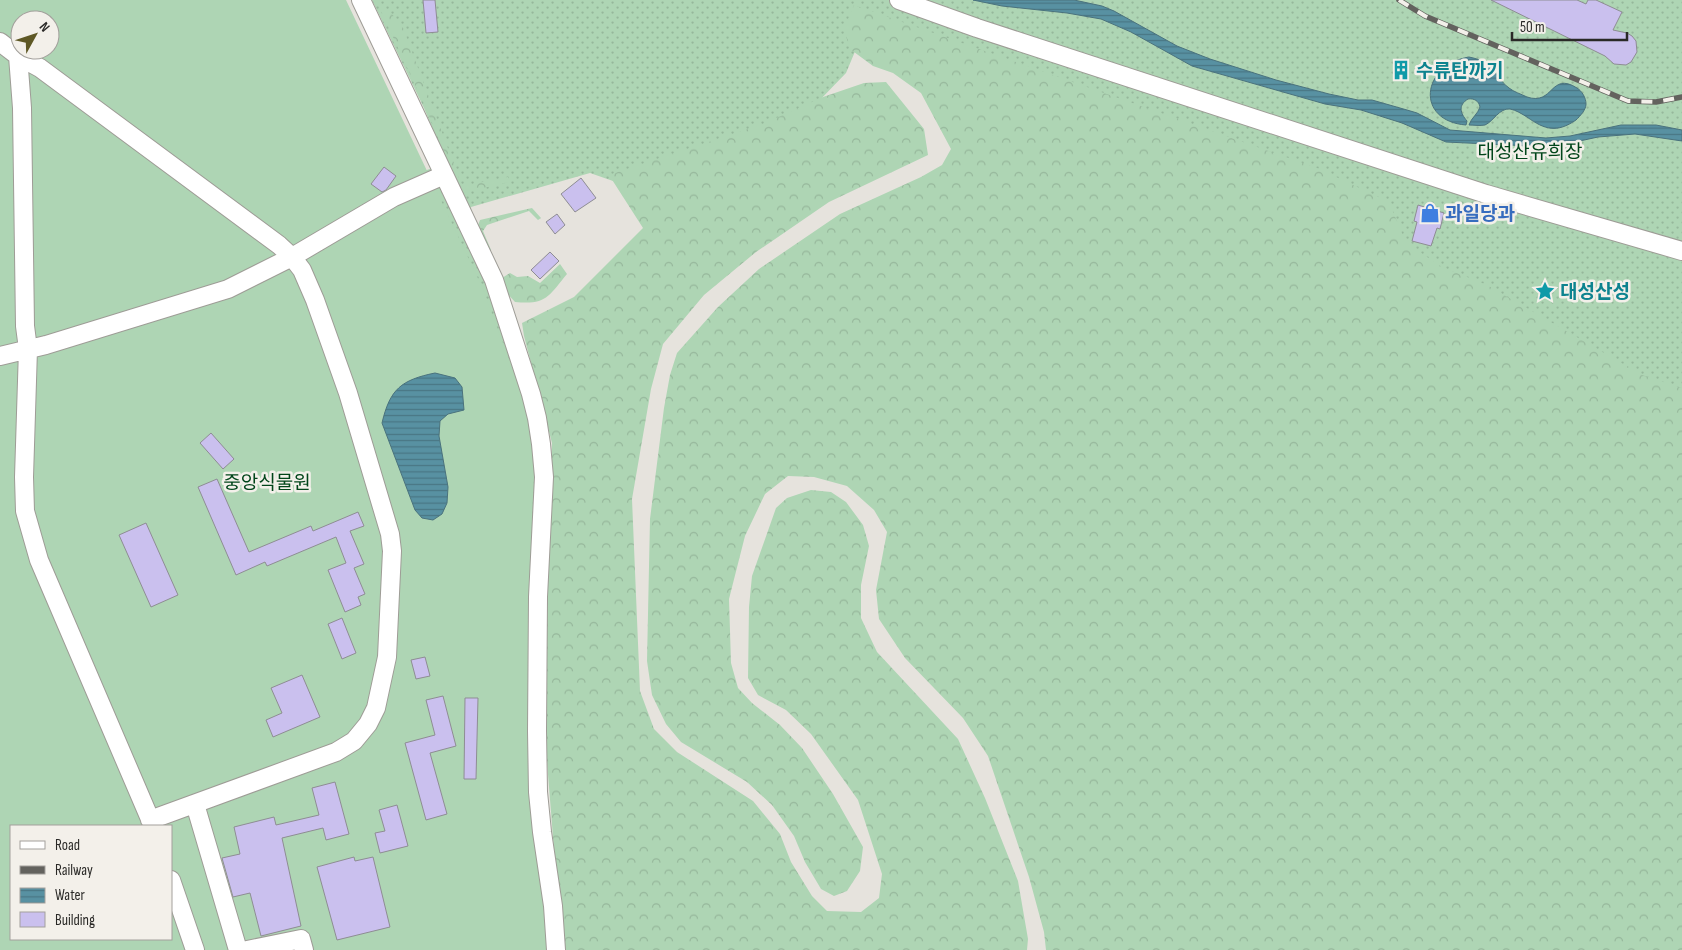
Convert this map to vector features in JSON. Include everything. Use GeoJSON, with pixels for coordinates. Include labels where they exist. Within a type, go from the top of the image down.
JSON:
{"type":"FeatureCollection","features":[{"type":"Feature","properties":{"kind":"street"},"geometry":{"type":"LineString","coordinates":[[361,0],[494,280],[531,394],[541,444],[544,476],[538,597],[538,792],[553,906],[556,950]]}},
{"type":"Feature","properties":{"kind":"street"},"geometry":{"type":"LineString","coordinates":[[899,0],[978,28],[1476,191],[1682,251]]}},
{"type":"Feature","properties":{"kind":"street"},"geometry":{"type":"LineString","coordinates":[[0,42],[10,50]]}},
{"type":"Feature","properties":{"kind":"street"},"geometry":{"type":"LineString","coordinates":[[18,60],[22,108],[25,326],[28,349],[23,493],[25,511],[39,560],[152,823],[195,804],[336,752],[354,741],[368,724],[376,708],[387,657],[392,551],[390,534],[345,384],[315,300],[302,270],[292,257],[243,218],[40,68],[25,60]]}},
{"type":"Feature","properties":{"kind":"street"},"geometry":{"type":"LineString","coordinates":[[0,356],[228,289],[292,257],[394,197],[444,175]]}},
{"type":"Feature","properties":{"kind":"street"},"geometry":{"type":"LineString","coordinates":[[195,804],[238,950]]}},
{"type":"Feature","properties":{"kind":"street"},"geometry":{"type":"LineString","coordinates":[[172,883],[195,950]]}},
{"type":"Feature","properties":{"kind":"street"},"geometry":{"type":"LineString","coordinates":[[247,950],[301,938],[304,950]]}},
{"type":"Feature","properties":{"kind":"green space","name":"중앙식물원"},"geometry":{"type":"Polygon","coordinates":[[[0,0],[346,0],[483,289],[527,408],[535,452],[530,568],[529,765],[547,913],[549,950],[0,950],[0,0]]]}},
{"type":"Feature","properties":{"kind":"green space","name":"대성산유희장"},"geometry":{"type":"Polygon","coordinates":[[[372,0],[1682,0],[1682,396],[864,30],[846,73],[817,103],[809,108],[613,181],[590,173],[471,207],[473,227],[520,386],[537,453],[532,592],[59,60],[60,53],[424,171],[447,163],[424,108],[372,0]]]}},
{"type":"Feature","properties":{"kind":"green space"},"geometry":{"type":"Polygon","coordinates":[[[854,5],[1317,168],[1389,202],[1406,243],[1442,267],[1487,285],[1642,375],[1682,388],[1682,950],[1046,950],[1044,932],[1029,877],[988,756],[963,718],[905,658],[879,619],[876,590],[887,532],[874,510],[847,486],[814,477],[788,476],[765,494],[745,536],[729,599],[731,663],[738,688],[752,703],[780,725],[802,748],[833,794],[863,847],[860,871],[847,891],[834,896],[821,889],[805,862],[794,836],[772,805],[747,782],[681,742],[666,724],[652,695],[647,661],[650,519],[664,408],[670,375],[677,353],[718,307],[759,269],[840,214],[921,177],[942,165],[951,149],[921,93],[893,73],[873,66],[850,49],[844,29],[854,5]]]}},
{"type":"Feature","properties":{"kind":"green space"},"geometry":{"type":"Polygon","coordinates":[[[380,9],[388,10],[402,25],[462,186],[508,177],[510,182],[461,193],[425,106],[380,9]]]}},
{"type":"Feature","properties":{"kind":"green space"},"geometry":{"type":"Polygon","coordinates":[[[886,82],[924,129],[928,155],[829,202],[756,252],[704,295],[663,344],[651,389],[632,499],[640,691],[654,729],[677,752],[753,801],[780,834],[791,862],[812,896],[827,911],[861,912],[879,898],[882,874],[858,800],[811,734],[786,710],[758,695],[748,678],[749,607],[752,576],[776,508],[787,498],[811,490],[831,492],[846,502],[863,525],[869,546],[861,585],[861,618],[877,652],[958,739],[985,798],[1018,881],[1028,939],[1027,950],[562,950],[542,699],[552,443],[522,323],[574,297],[643,228],[609,175],[763,124],[823,97],[864,83],[886,82]]]}},
{"type":"Feature","properties":{"kind":"green space"},"geometry":{"type":"Polygon","coordinates":[[[532,208],[541,218],[538,220],[529,211],[487,225],[483,231],[491,250],[488,252],[477,228],[480,220],[532,208]]]}},
{"type":"Feature","properties":{"kind":"green space"},"geometry":{"type":"Polygon","coordinates":[[[560,264],[567,274],[546,298],[534,302],[515,302],[507,293],[502,278],[510,273],[517,277],[528,276],[540,283],[560,264]]]}},
{"type":"Feature","properties":{"kind":"water"},"geometry":{"type":"Polygon","coordinates":[[[973,0],[1074,0],[1102,6],[1177,46],[1210,59],[1276,80],[1329,94],[1358,100],[1372,100],[1407,110],[1450,130],[1546,138],[1570,136],[1621,125],[1656,125],[1682,130],[1682,141],[1635,134],[1598,137],[1552,147],[1446,142],[1402,123],[1361,110],[1325,104],[1192,66],[1131,32],[1101,19],[1067,13],[1002,6],[973,0]]]}},
{"type":"Feature","properties":{"kind":"water"},"geometry":{"type":"Polygon","coordinates":[[[1469,57],[1485,62],[1503,83],[1515,92],[1536,99],[1548,94],[1556,86],[1568,84],[1577,88],[1582,93],[1586,106],[1576,120],[1557,128],[1540,125],[1519,112],[1510,109],[1506,109],[1485,125],[1469,125],[1480,107],[1476,100],[1468,99],[1461,106],[1467,121],[1466,125],[1450,121],[1438,114],[1432,104],[1430,92],[1441,70],[1453,62],[1469,57]]]}},
{"type":"Feature","properties":{"kind":"water"},"geometry":{"type":"Polygon","coordinates":[[[435,373],[455,378],[462,387],[464,410],[448,414],[440,421],[439,436],[448,487],[447,503],[442,514],[433,520],[422,518],[415,510],[382,423],[389,402],[399,388],[414,379],[435,373]]]}},
{"type":"Feature","properties":{"kind":"building"},"geometry":{"type":"Polygon","coordinates":[[[423,0],[435,0],[438,32],[426,33],[423,0]]]}},
{"type":"Feature","properties":{"kind":"building"},"geometry":{"type":"Polygon","coordinates":[[[1491,0],[1577,0],[1586,4],[1588,0],[1596,0],[1622,12],[1613,30],[1632,36],[1636,41],[1637,52],[1631,62],[1626,65],[1614,64],[1605,56],[1491,0]]]}},
{"type":"Feature","properties":{"kind":"building"},"geometry":{"type":"Polygon","coordinates":[[[384,167],[396,176],[386,190],[382,192],[371,184],[384,167]]]}},
{"type":"Feature","properties":{"kind":"building"},"geometry":{"type":"Polygon","coordinates":[[[581,178],[596,198],[575,212],[561,194],[581,178]]]}},
{"type":"Feature","properties":{"kind":"building"},"geometry":{"type":"Polygon","coordinates":[[[1418,205],[1444,213],[1440,229],[1437,228],[1431,246],[1412,241],[1417,222],[1414,221],[1418,205]]]}},
{"type":"Feature","properties":{"kind":"building"},"geometry":{"type":"Polygon","coordinates":[[[557,214],[565,225],[555,234],[546,222],[557,214]]]}},
{"type":"Feature","properties":{"kind":"building"},"geometry":{"type":"Polygon","coordinates":[[[550,252],[559,261],[540,279],[531,270],[550,252]]]}},
{"type":"Feature","properties":{"kind":"building"},"geometry":{"type":"Polygon","coordinates":[[[211,433],[234,459],[223,469],[200,443],[211,433]]]}},
{"type":"Feature","properties":{"kind":"building"},"geometry":{"type":"Polygon","coordinates":[[[217,479],[249,552],[311,526],[313,531],[358,512],[364,526],[350,531],[364,564],[354,568],[365,594],[358,597],[361,605],[345,612],[328,570],[346,563],[336,537],[267,566],[265,562],[236,575],[198,487],[217,479]]]}},
{"type":"Feature","properties":{"kind":"building"},"geometry":{"type":"Polygon","coordinates":[[[146,523],[178,595],[151,607],[119,535],[146,523]]]}},
{"type":"Feature","properties":{"kind":"building"},"geometry":{"type":"Polygon","coordinates":[[[342,618],[356,653],[342,659],[328,624],[342,618]]]}},
{"type":"Feature","properties":{"kind":"building"},"geometry":{"type":"Polygon","coordinates":[[[425,657],[430,676],[416,679],[411,660],[425,657]]]}},
{"type":"Feature","properties":{"kind":"building"},"geometry":{"type":"Polygon","coordinates":[[[302,675],[320,717],[273,737],[266,720],[282,713],[271,688],[302,675]]]}},
{"type":"Feature","properties":{"kind":"building"},"geometry":{"type":"Polygon","coordinates":[[[443,696],[456,746],[430,753],[447,814],[426,820],[405,743],[435,735],[426,700],[443,696]]]}},
{"type":"Feature","properties":{"kind":"building"},"geometry":{"type":"Polygon","coordinates":[[[465,698],[478,698],[476,779],[464,779],[465,698]]]}},
{"type":"Feature","properties":{"kind":"building"},"geometry":{"type":"Polygon","coordinates":[[[335,782],[349,834],[326,840],[323,828],[282,838],[301,926],[261,936],[250,893],[233,897],[222,858],[240,854],[234,827],[274,817],[276,825],[319,815],[312,788],[335,782]]]}},
{"type":"Feature","properties":{"kind":"building"},"geometry":{"type":"Polygon","coordinates":[[[397,805],[408,846],[380,853],[375,833],[385,831],[379,810],[397,805]]]}},
{"type":"Feature","properties":{"kind":"building"},"geometry":{"type":"Polygon","coordinates":[[[354,857],[355,861],[373,857],[390,927],[337,940],[317,867],[354,857]]]}},
{"type":"Feature","properties":{"kind":"railway"},"geometry":{"type":"LineString","coordinates":[[1399,0],[1425,16],[1628,101],[1656,102],[1682,97]]}},
{"type":"Feature","properties":{"kind":"place","name":"수류탄까기"},"geometry":{"type":"Point","coordinates":[1401,70]}},
{"type":"Feature","properties":{"kind":"place","name":"과일당과"},"geometry":{"type":"Point","coordinates":[1430,213]}},
{"type":"Feature","properties":{"kind":"place","name":"대성산성"},"geometry":{"type":"Point","coordinates":[1545,291]}}]}
